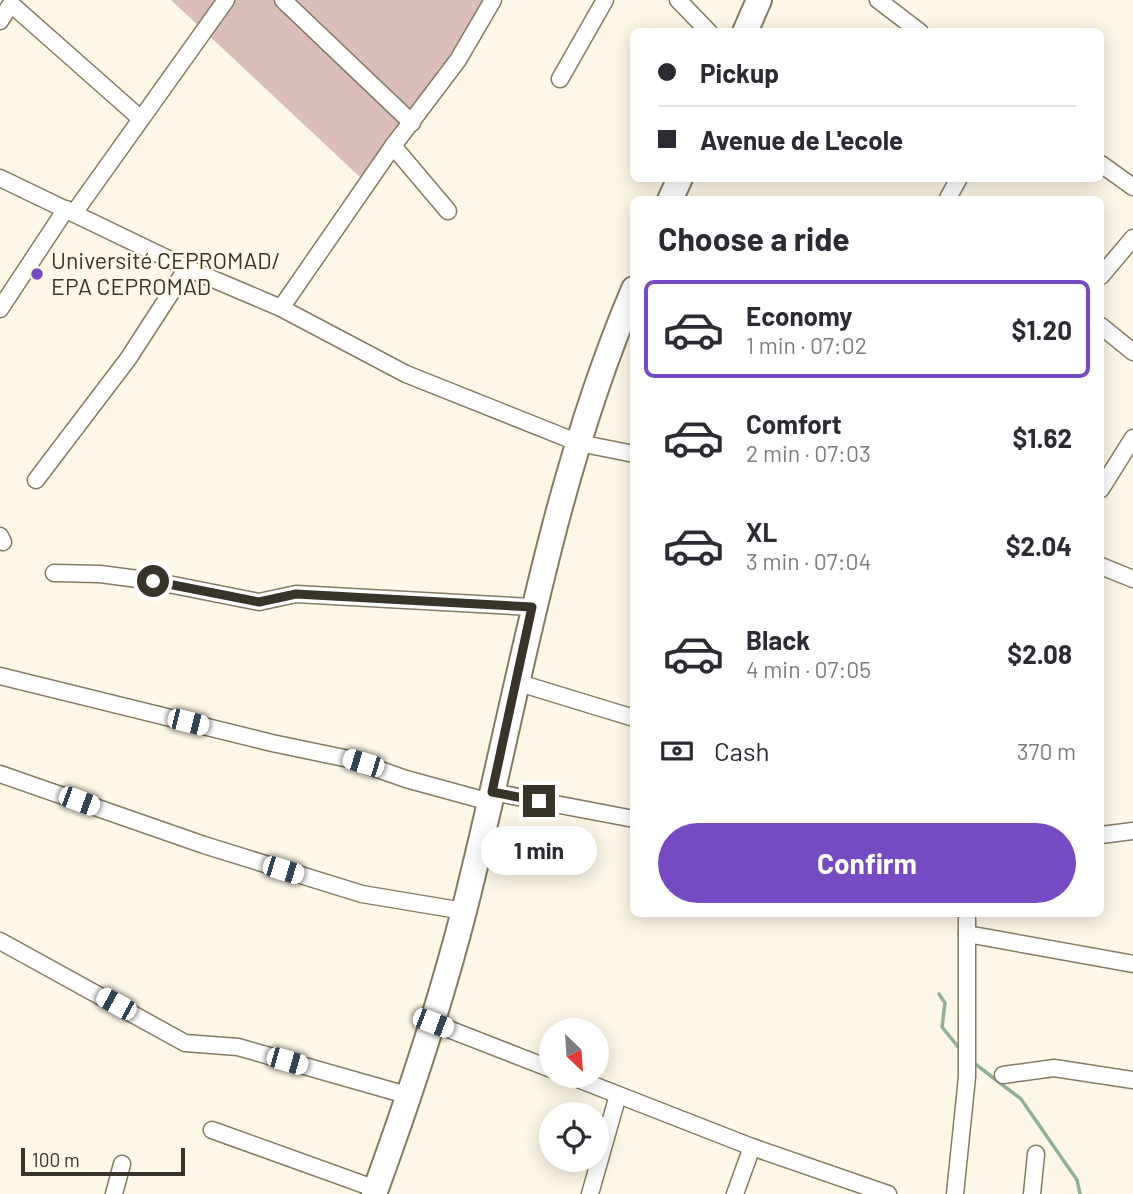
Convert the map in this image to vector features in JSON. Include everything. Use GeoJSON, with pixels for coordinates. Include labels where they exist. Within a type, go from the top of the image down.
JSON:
{"type":"FeatureCollection","features":[{"type":"Feature","properties":{"kind":"highway"},"geometry":{"type":"LineString","coordinates":[[747,28],[760,0]]}},
{"type":"Feature","properties":{"kind":"highway"},"geometry":{"type":"LineString","coordinates":[[375,1191],[410,1096],[464,911],[532,607],[579,443],[625,331],[630,308]]}},
{"type":"Feature","properties":{"kind":"street"},"geometry":{"type":"LineString","coordinates":[[0,309],[226,0]]}},
{"type":"Feature","properties":{"kind":"street"},"geometry":{"type":"LineString","coordinates":[[284,0],[412,123]]}},
{"type":"Feature","properties":{"kind":"street"},"geometry":{"type":"LineString","coordinates":[[281,308],[393,146],[458,60],[493,0]]}},
{"type":"Feature","properties":{"kind":"street"},"geometry":{"type":"LineString","coordinates":[[560,79],[605,0]]}},
{"type":"Feature","properties":{"kind":"street"},"geometry":{"type":"LineString","coordinates":[[678,0],[705,28]]}},
{"type":"Feature","properties":{"kind":"street"},"geometry":{"type":"LineString","coordinates":[[877,0],[915,28]]}},
{"type":"Feature","properties":{"kind":"street"},"geometry":{"type":"LineString","coordinates":[[0,21],[11,4],[141,119]]}},
{"type":"Feature","properties":{"kind":"street"},"geometry":{"type":"LineString","coordinates":[[393,146],[448,211]]}},
{"type":"Feature","properties":{"kind":"street"},"geometry":{"type":"LineString","coordinates":[[1104,166],[1131,182]]}},
{"type":"Feature","properties":{"kind":"street"},"geometry":{"type":"LineString","coordinates":[[0,178],[187,268],[281,308],[405,374],[579,443],[630,453]]}},
{"type":"Feature","properties":{"kind":"street"},"geometry":{"type":"LineString","coordinates":[[1104,272],[1133,238]]}},
{"type":"Feature","properties":{"kind":"street"},"geometry":{"type":"LineString","coordinates":[[36,480],[128,359],[187,268]]}},
{"type":"Feature","properties":{"kind":"street"},"geometry":{"type":"LineString","coordinates":[[1104,328],[1133,352]]}},
{"type":"Feature","properties":{"kind":"street"},"geometry":{"type":"LineString","coordinates":[[1104,484],[1133,438]]}},
{"type":"Feature","properties":{"kind":"street"},"geometry":{"type":"LineString","coordinates":[[1104,567],[1133,579]]}},
{"type":"Feature","properties":{"kind":"street"},"geometry":{"type":"LineString","coordinates":[[54,573],[140,579],[259,602],[296,594],[532,607]]}},
{"type":"Feature","properties":{"kind":"street"},"geometry":{"type":"LineString","coordinates":[[0,676],[272,743],[349,759],[406,779],[491,797],[630,818]]}},
{"type":"Feature","properties":{"kind":"street"},"geometry":{"type":"LineString","coordinates":[[516,682],[630,717]]}},
{"type":"Feature","properties":{"kind":"street"},"geometry":{"type":"LineString","coordinates":[[0,775],[204,845],[362,894],[464,911]]}},
{"type":"Feature","properties":{"kind":"street"},"geometry":{"type":"LineString","coordinates":[[1104,835],[1133,831]]}},
{"type":"Feature","properties":{"kind":"street"},"geometry":{"type":"LineString","coordinates":[[955,1194],[967,1077],[967,917]]}},
{"type":"Feature","properties":{"kind":"street"},"geometry":{"type":"LineString","coordinates":[[967,934],[1133,964]]}},
{"type":"Feature","properties":{"kind":"street"},"geometry":{"type":"LineString","coordinates":[[0,941],[185,1043],[238,1047],[410,1096]]}},
{"type":"Feature","properties":{"kind":"street"},"geometry":{"type":"LineString","coordinates":[[433,1023],[539,1064]]}},
{"type":"Feature","properties":{"kind":"street"},"geometry":{"type":"LineString","coordinates":[[1003,1075],[1054,1068],[1133,1080]]}},
{"type":"Feature","properties":{"kind":"street"},"geometry":{"type":"LineString","coordinates":[[600,1088],[847,1187],[888,1194]]}},
{"type":"Feature","properties":{"kind":"street"},"geometry":{"type":"LineString","coordinates":[[590,1194],[618,1095]]}},
{"type":"Feature","properties":{"kind":"street"},"geometry":{"type":"LineString","coordinates":[[212,1130],[375,1191]]}},
{"type":"Feature","properties":{"kind":"street"},"geometry":{"type":"LineString","coordinates":[[735,1194],[752,1147]]}},
{"type":"Feature","properties":{"kind":"street"},"geometry":{"type":"LineString","coordinates":[[1032,1194],[1036,1154]]}},
{"type":"Feature","properties":{"kind":"street"},"geometry":{"type":"LineString","coordinates":[[119,1193],[122,1164]]}},
{"type":"Feature","properties":{"kind":"shaded area"},"geometry":{"type":"Polygon","coordinates":[[[171,0],[486,0],[457,47],[362,179],[171,0]]]}},
{"type":"Feature","properties":{"kind":"waterway"},"geometry":{"type":"LineString","coordinates":[[939,994],[945,1003],[942,1027],[963,1053]]}},
{"type":"Feature","properties":{"kind":"waterway"},"geometry":{"type":"LineString","coordinates":[[974,1063],[1021,1099],[1077,1180],[1080,1194]]}},
{"type":"Feature","properties":{"kind":"place","name":"Université CEPROMAD/ EPA CEPROMAD"},"geometry":{"type":"Point","coordinates":[37,274]}},
{"type":"Feature","properties":{"kind":"route"},"geometry":{"type":"LineString","coordinates":[[153,581],[259,602],[296,594],[532,607],[492,792],[539,801]]}}]}
